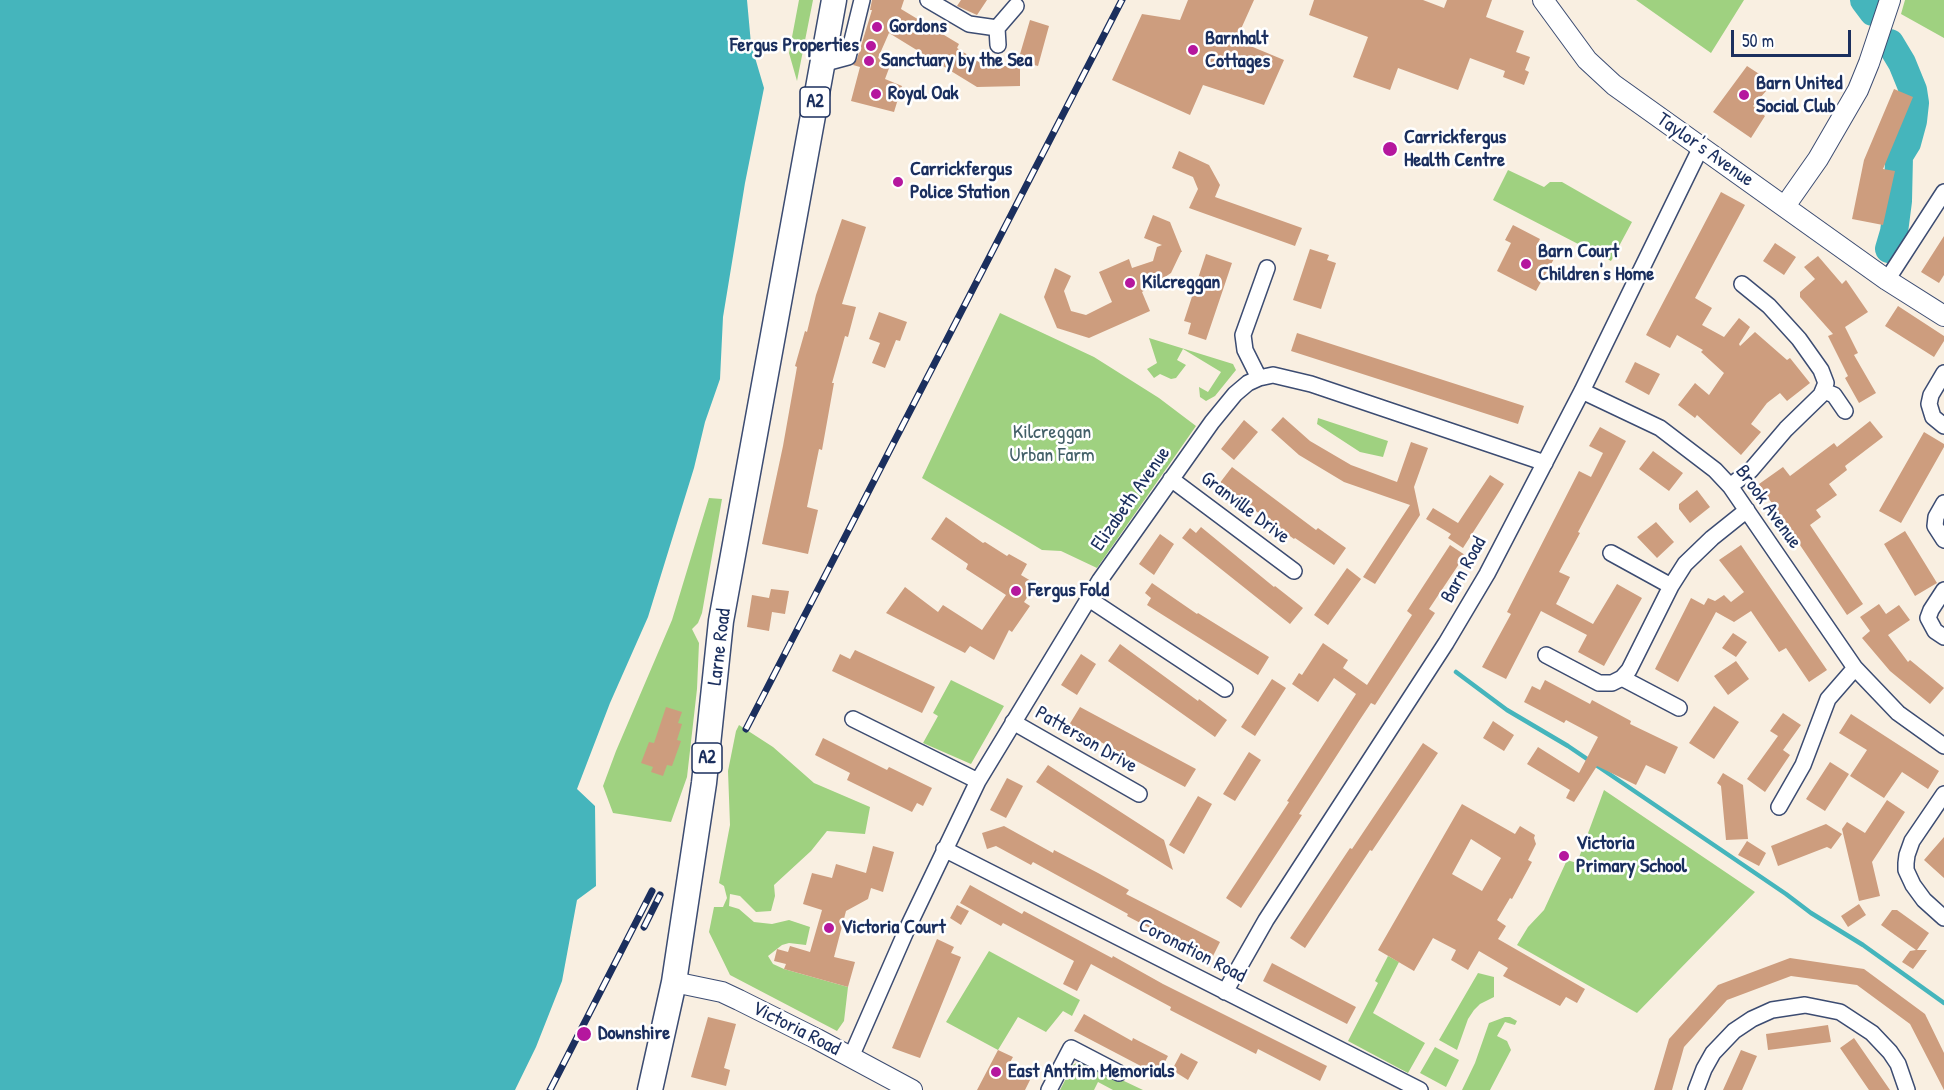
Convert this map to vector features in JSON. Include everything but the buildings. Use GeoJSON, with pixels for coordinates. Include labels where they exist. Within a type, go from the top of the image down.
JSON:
{"type":"FeatureCollection","features":[{"type":"Feature","properties":{"kind":"main road","name":"A2"},"geometry":{"type":"LineString","coordinates":[[822,64],[834,0]]}},
{"type":"Feature","properties":{"kind":"main road","name":"Larne Road"},"geometry":{"type":"LineString","coordinates":[[650,1090],[674,982],[704,783],[722,621],[822,64]]}},
{"type":"Feature","properties":{"kind":"street"},"geometry":{"type":"LineString","coordinates":[[822,64],[848,57],[862,0]]}},
{"type":"Feature","properties":{"kind":"street"},"geometry":{"type":"LineString","coordinates":[[928,0],[969,24],[997,28]]}},
{"type":"Feature","properties":{"kind":"street","name":"Taylor's Avenue"},"geometry":{"type":"LineString","coordinates":[[1543,0],[1587,60],[1614,85],[1887,280],[1944,316]]}},
{"type":"Feature","properties":{"kind":"street"},"geometry":{"type":"LineString","coordinates":[[1785,206],[1824,150],[1858,90],[1890,0]]}},
{"type":"Feature","properties":{"kind":"street"},"geometry":{"type":"LineString","coordinates":[[998,45],[997,28],[1016,6]]}},
{"type":"Feature","properties":{"kind":"street","name":"Barn Road"},"geometry":{"type":"LineString","coordinates":[[1225,992],[1266,920],[1446,643],[1487,574],[1582,391],[1701,147]]}},
{"type":"Feature","properties":{"kind":"street"},"geometry":{"type":"LineString","coordinates":[[1887,280],[1944,192]]}},
{"type":"Feature","properties":{"kind":"street"},"geometry":{"type":"LineString","coordinates":[[1267,268],[1243,335],[1245,350],[1259,378],[1273,375],[1311,384],[1545,463]]}},
{"type":"Feature","properties":{"kind":"street"},"geometry":{"type":"LineString","coordinates":[[1730,486],[1751,470],[1786,429],[1824,391],[1826,383],[1821,370],[1799,339],[1769,306],[1742,284]]}},
{"type":"Feature","properties":{"kind":"street"},"geometry":{"type":"LineString","coordinates":[[1944,373],[1934,389],[1929,404],[1932,417],[1944,426]]}},
{"type":"Feature","properties":{"kind":"street","name":"Elizabeth Avenue"},"geometry":{"type":"LineString","coordinates":[[851,1057],[944,849],[978,781],[1013,722],[1100,580],[1171,479],[1235,394],[1248,383],[1259,378]]}},
{"type":"Feature","properties":{"kind":"street","name":"Brook Avenue"},"geometry":{"type":"LineString","coordinates":[[1582,391],[1660,428],[1698,456],[1730,486],[1855,668],[1898,713],[1944,746]]}},
{"type":"Feature","properties":{"kind":"street"},"geometry":{"type":"LineString","coordinates":[[1824,391],[1833,395],[1845,411]]}},
{"type":"Feature","properties":{"kind":"street","name":"Granville Drive"},"geometry":{"type":"LineString","coordinates":[[1171,479],[1294,571]]}},
{"type":"Feature","properties":{"kind":"street"},"geometry":{"type":"LineString","coordinates":[[1944,503],[1935,522],[1936,531],[1944,540]]}},
{"type":"Feature","properties":{"kind":"street"},"geometry":{"type":"LineString","coordinates":[[1546,655],[1599,683],[1608,684],[1622,678],[1629,670],[1671,586],[1692,556],[1747,510]]}},
{"type":"Feature","properties":{"kind":"street"},"geometry":{"type":"LineString","coordinates":[[1611,553],[1671,586]]}},
{"type":"Feature","properties":{"kind":"street"},"geometry":{"type":"LineString","coordinates":[[1944,590],[1931,610],[1929,618],[1935,631],[1944,637]]}},
{"type":"Feature","properties":{"kind":"street"},"geometry":{"type":"LineString","coordinates":[[1089,599],[1225,689]]}},
{"type":"Feature","properties":{"kind":"street"},"geometry":{"type":"LineString","coordinates":[[1779,807],[1803,765],[1828,699],[1840,682],[1855,668]]}},
{"type":"Feature","properties":{"kind":"street"},"geometry":{"type":"LineString","coordinates":[[1622,678],[1679,708]]}},
{"type":"Feature","properties":{"kind":"street"},"geometry":{"type":"LineString","coordinates":[[853,719],[978,781]]}},
{"type":"Feature","properties":{"kind":"street","name":"Patterson Drive"},"geometry":{"type":"LineString","coordinates":[[1013,722],[1139,794]]}},
{"type":"Feature","properties":{"kind":"street"},"geometry":{"type":"LineString","coordinates":[[1944,794],[1912,841],[1906,855],[1906,870],[1924,900],[1944,918]]}},
{"type":"Feature","properties":{"kind":"street","name":"Coronation Road"},"geometry":{"type":"LineString","coordinates":[[944,849],[1225,992],[1402,1086],[1420,1090]]}},
{"type":"Feature","properties":{"kind":"street","name":"Victoria Road"},"geometry":{"type":"LineString","coordinates":[[674,982],[722,992],[912,1090]]}},
{"type":"Feature","properties":{"kind":"street"},"geometry":{"type":"LineString","coordinates":[[1696,1090],[1708,1062],[1734,1031],[1772,1010],[1805,1005],[1840,1012],[1872,1033],[1898,1064],[1907,1090]]}},
{"type":"Feature","properties":{"kind":"street"},"geometry":{"type":"LineString","coordinates":[[1049,1090],[1071,1048],[1119,1073]]}},
{"type":"Feature","properties":{"kind":"green space"},"geometry":{"type":"Polygon","coordinates":[[[799,0],[813,0],[797,81],[789,53],[799,0]]]}},
{"type":"Feature","properties":{"kind":"green space"},"geometry":{"type":"Polygon","coordinates":[[[1636,0],[1744,0],[1711,53],[1636,0]]]}},
{"type":"Feature","properties":{"kind":"green space"},"geometry":{"type":"Polygon","coordinates":[[[1905,0],[1944,0],[1944,38],[1901,14],[1905,0]]]}},
{"type":"Feature","properties":{"kind":"green space"},"geometry":{"type":"Polygon","coordinates":[[[1508,170],[1544,187],[1550,182],[1562,182],[1632,222],[1611,261],[1493,200],[1508,170]]]}},
{"type":"Feature","properties":{"kind":"green space","name":"Kilcreggan Urban Farm"},"geometry":{"type":"Polygon","coordinates":[[[1000,313],[1094,357],[1159,398],[1196,426],[1097,568],[1061,551],[1042,550],[922,478],[1000,313]]]}},
{"type":"Feature","properties":{"kind":"green space"},"geometry":{"type":"Polygon","coordinates":[[[1149,338],[1233,364],[1236,370],[1215,396],[1206,401],[1200,397],[1199,387],[1208,392],[1221,372],[1183,349],[1177,360],[1186,365],[1176,378],[1171,379],[1160,374],[1154,378],[1147,369],[1157,363],[1149,338]]]}},
{"type":"Feature","properties":{"kind":"green space"},"geometry":{"type":"Polygon","coordinates":[[[1318,418],[1388,441],[1383,457],[1360,452],[1317,424],[1318,418]]]}},
{"type":"Feature","properties":{"kind":"green space"},"geometry":{"type":"Polygon","coordinates":[[[709,498],[722,499],[702,613],[698,623],[692,629],[699,643],[697,689],[687,777],[671,822],[613,813],[603,786],[672,620],[709,498]]]}},
{"type":"Feature","properties":{"kind":"green space"},"geometry":{"type":"Polygon","coordinates":[[[951,680],[1004,706],[971,764],[923,743],[938,716],[933,713],[951,680]]]}},
{"type":"Feature","properties":{"kind":"green space"},"geometry":{"type":"Polygon","coordinates":[[[739,725],[773,747],[814,783],[870,807],[865,834],[827,831],[811,851],[774,885],[775,896],[771,911],[756,912],[740,896],[730,894],[729,906],[739,909],[754,922],[772,924],[789,920],[810,927],[806,945],[789,943],[782,945],[768,956],[773,964],[784,969],[848,987],[844,1021],[837,1031],[730,975],[709,932],[714,907],[723,907],[727,898],[724,886],[719,883],[730,825],[728,771],[739,725]]]}},
{"type":"Feature","properties":{"kind":"green space"},"geometry":{"type":"Polygon","coordinates":[[[1604,790],[1755,892],[1637,1013],[1517,945],[1528,927],[1544,910],[1567,860],[1577,863],[1604,790]]]}},
{"type":"Feature","properties":{"kind":"green space"},"geometry":{"type":"Polygon","coordinates":[[[989,951],[1080,1000],[1072,1016],[1063,1011],[1046,1032],[1018,1017],[998,1050],[946,1022],[989,951]]]}},
{"type":"Feature","properties":{"kind":"green space"},"geometry":{"type":"Polygon","coordinates":[[[1388,956],[1399,962],[1373,1013],[1425,1043],[1408,1073],[1348,1041],[1378,983],[1375,981],[1388,956]]]}},
{"type":"Feature","properties":{"kind":"green space"},"geometry":{"type":"Polygon","coordinates":[[[1478,973],[1494,977],[1494,997],[1474,1010],[1468,1019],[1457,1050],[1439,1040],[1478,973]]]}},
{"type":"Feature","properties":{"kind":"green space"},"geometry":{"type":"Polygon","coordinates":[[[1505,1017],[1517,1021],[1515,1025],[1505,1022],[1497,1036],[1507,1041],[1511,1050],[1490,1090],[1462,1090],[1475,1063],[1489,1023],[1505,1017]]]}},
{"type":"Feature","properties":{"kind":"green space"},"geometry":{"type":"Polygon","coordinates":[[[1435,1047],[1459,1060],[1446,1087],[1420,1073],[1435,1047]]]}},
{"type":"Feature","properties":{"kind":"green space"},"geometry":{"type":"Polygon","coordinates":[[[1078,1062],[1086,1063],[1143,1090],[1113,1090],[1098,1082],[1094,1090],[1060,1090],[1073,1065],[1078,1062]]]}},
{"type":"Feature","properties":{"kind":"water"},"geometry":{"type":"Polygon","coordinates":[[[0,0],[747,0],[751,44],[764,88],[745,183],[723,317],[720,379],[705,422],[694,468],[648,617],[610,703],[577,789],[595,806],[596,886],[577,900],[562,981],[536,1047],[515,1090],[0,1090],[0,0]]]}},
{"type":"Feature","properties":{"kind":"waterway"},"geometry":{"type":"LineString","coordinates":[[1864,0],[1873,12]]}},
{"type":"Feature","properties":{"kind":"waterway"},"geometry":{"type":"LineString","coordinates":[[1889,249],[1898,201],[1899,156],[1907,143],[1915,103],[1913,90],[1902,63],[1890,43]]}},
{"type":"Feature","properties":{"kind":"waterway"},"geometry":{"type":"LineString","coordinates":[[1456,672],[1507,710],[1568,746],[1811,913],[1863,945],[1944,1003]]}},
{"type":"Feature","properties":{"kind":"railway"},"geometry":{"type":"LineString","coordinates":[[746,729],[1122,0]]}},
{"type":"Feature","properties":{"kind":"railway"},"geometry":{"type":"LineString","coordinates":[[550,1090],[652,891]]}},
{"type":"Feature","properties":{"kind":"railway"},"geometry":{"type":"LineString","coordinates":[[644,927],[660,895]]}},
{"type":"Feature","properties":{"kind":"place","name":"Gordons"},"geometry":{"type":"Point","coordinates":[877,27]}},
{"type":"Feature","properties":{"kind":"place","name":"Fergus Properties"},"geometry":{"type":"Point","coordinates":[871,46]}},
{"type":"Feature","properties":{"kind":"place","name":"Barnhalt Cottages"},"geometry":{"type":"Point","coordinates":[1193,50]}},
{"type":"Feature","properties":{"kind":"place","name":"Sanctuary by the Sea"},"geometry":{"type":"Point","coordinates":[869,61]}},
{"type":"Feature","properties":{"kind":"place","name":"Royal Oak"},"geometry":{"type":"Point","coordinates":[876,94]}},
{"type":"Feature","properties":{"kind":"place","name":"Barn United Social Club"},"geometry":{"type":"Point","coordinates":[1744,95]}},
{"type":"Feature","properties":{"kind":"place","name":"Carrickfergus Health Centre"},"geometry":{"type":"Point","coordinates":[1390,149]}},
{"type":"Feature","properties":{"kind":"place","name":"Carrickfergus Police Station"},"geometry":{"type":"Point","coordinates":[898,182]}},
{"type":"Feature","properties":{"kind":"place","name":"Barn Court Children's Home"},"geometry":{"type":"Point","coordinates":[1526,264]}},
{"type":"Feature","properties":{"kind":"place","name":"Kilcreggan"},"geometry":{"type":"Point","coordinates":[1130,283]}},
{"type":"Feature","properties":{"kind":"place","name":"Fergus Fold"},"geometry":{"type":"Point","coordinates":[1016,591]}},
{"type":"Feature","properties":{"kind":"place","name":"Victoria Primary School"},"geometry":{"type":"Point","coordinates":[1564,856]}},
{"type":"Feature","properties":{"kind":"place","name":"Victoria Court"},"geometry":{"type":"Point","coordinates":[829,928]}},
{"type":"Feature","properties":{"kind":"place","name":"Downshire"},"geometry":{"type":"Point","coordinates":[584,1034]}},
{"type":"Feature","properties":{"kind":"place","name":"East Antrim Memorials"},"geometry":{"type":"Point","coordinates":[996,1072]}}]}
